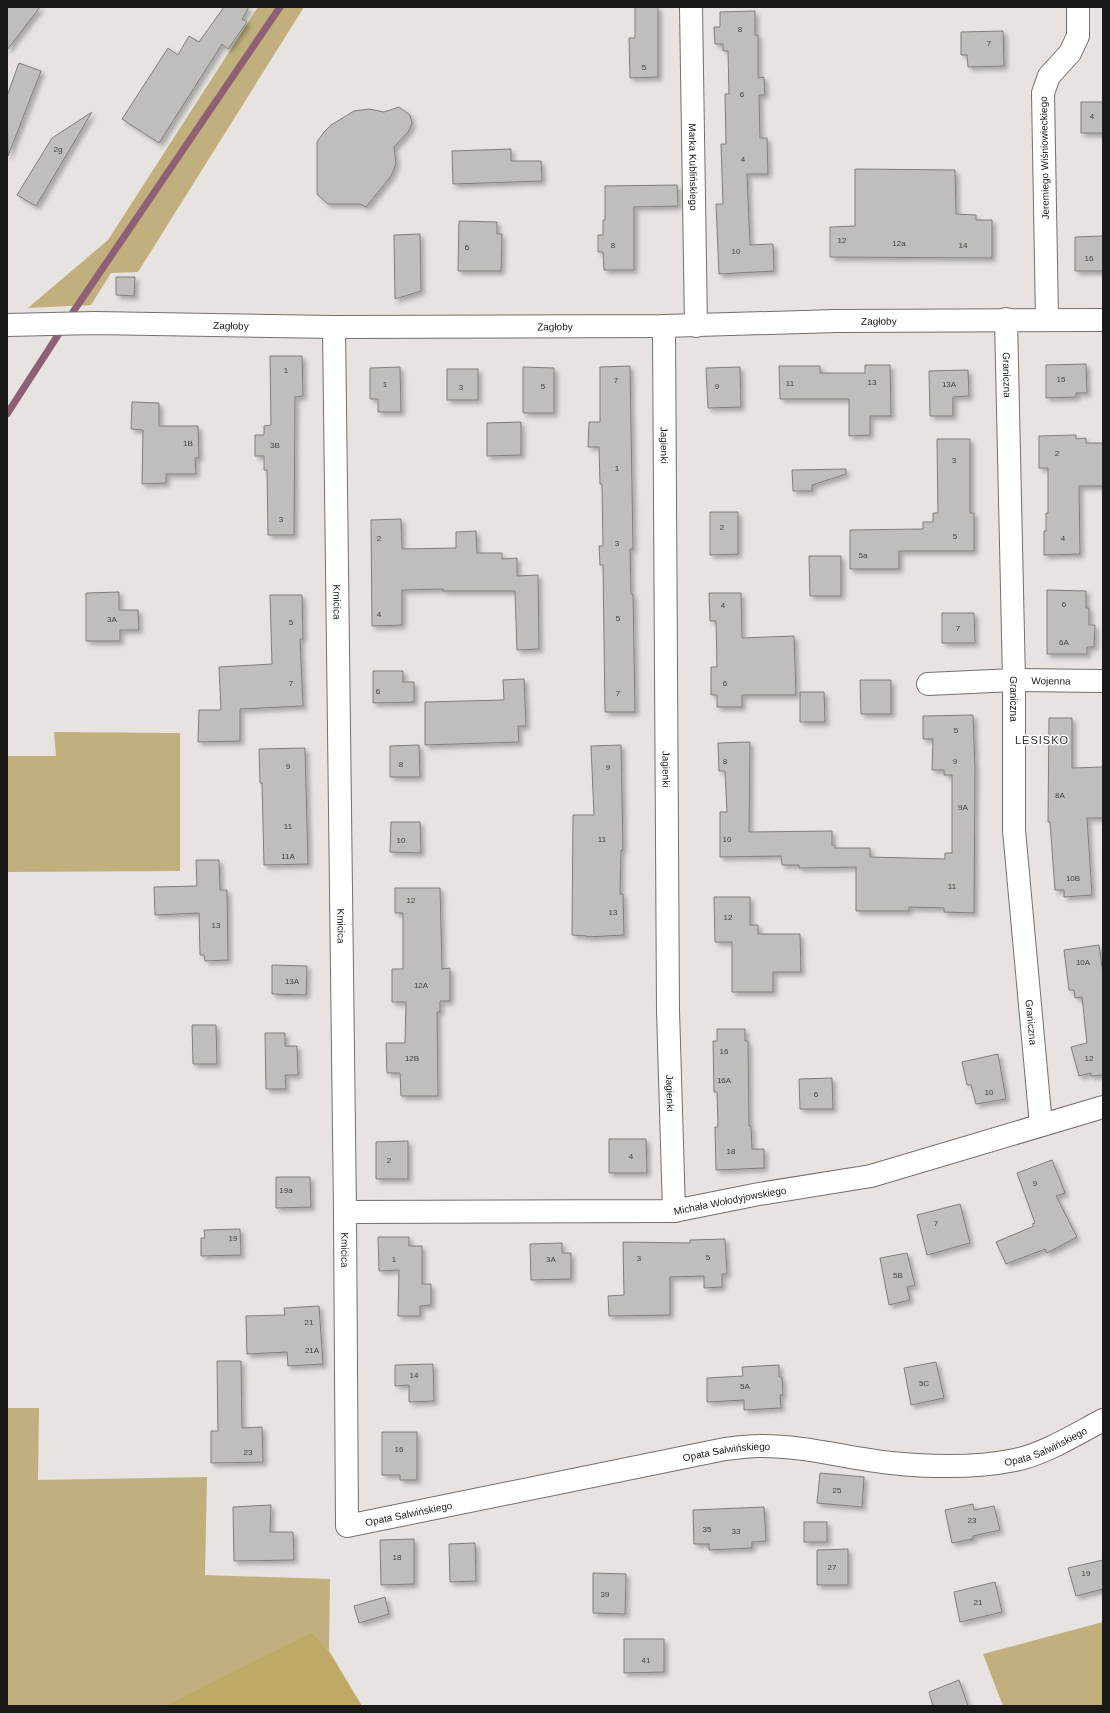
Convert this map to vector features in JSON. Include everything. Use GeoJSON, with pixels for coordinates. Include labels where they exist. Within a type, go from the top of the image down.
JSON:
{"type":"FeatureCollection","features":[{"type":"Feature","properties":{"kind":"street","name":"Marka Kublińskiego"},"geometry":{"type":"LineString","coordinates":[[691,7],[696,326]]}},
{"type":"Feature","properties":{"kind":"street","name":"Jeremiego Wiśniowieckiego"},"geometry":{"type":"LineString","coordinates":[[1047,319],[1043,93],[1050,76],[1070,53],[1078,36],[1078,7]]}},
{"type":"Feature","properties":{"kind":"street","name":"Zagłoby"},"geometry":{"type":"LineString","coordinates":[[7,325],[95,323],[334,327],[696,326],[836,321],[1006,319],[1103,320]]}},
{"type":"Feature","properties":{"kind":"street","name":"Graniczna"},"geometry":{"type":"LineString","coordinates":[[1006,319],[1014,680],[1014,830],[1042,1125]]}},
{"type":"Feature","properties":{"kind":"street","name":"Jagienki"},"geometry":{"type":"LineString","coordinates":[[664,326],[668,994],[674,1211]]}},
{"type":"Feature","properties":{"kind":"street","name":"Kmicica"},"geometry":{"type":"LineString","coordinates":[[334,327],[345,1212],[347,1526]]}},
{"type":"Feature","properties":{"kind":"street","name":"Wojenna"},"geometry":{"type":"LineString","coordinates":[[928,684],[1014,680],[1103,681]]}},
{"type":"Feature","properties":{"kind":"street","name":"Michała Wołodyjowskiego"},"geometry":{"type":"LineString","coordinates":[[345,1212],[674,1211],[759,1194],[871,1176],[1103,1107]]}},
{"type":"Feature","properties":{"kind":"street","name":"Opata Salwińskiego"},"geometry":{"type":"LineString","coordinates":[[347,1526],[725,1449],[758,1446],[794,1448],[890,1462],[934,1466],[1016,1460],[1057,1445],[1103,1420]]}},
{"type":"Feature","properties":{"kind":"shaded area"},"geometry":{"type":"Polygon","coordinates":[[[258,7],[304,7],[138,272],[111,273],[91,305],[28,308],[108,240],[258,7]]]}},
{"type":"Feature","properties":{"kind":"shaded area"},"geometry":{"type":"Polygon","coordinates":[[[54,732],[180,733],[180,871],[7,872],[7,756],[56,756],[54,732]]]}},
{"type":"Feature","properties":{"kind":"shaded area"},"geometry":{"type":"Polygon","coordinates":[[[7,1408],[39,1408],[38,1480],[207,1477],[205,1575],[330,1579],[329,1651],[312,1634],[163,1706],[7,1706],[7,1408]]]}},
{"type":"Feature","properties":{"kind":"shaded area"},"geometry":{"type":"Polygon","coordinates":[[[1103,1622],[1103,1706],[1003,1706],[983,1654],[1103,1622]]]}},
{"type":"Feature","properties":{"kind":"shaded area"},"geometry":{"type":"Polygon","coordinates":[[[312,1633],[329,1651],[362,1706],[163,1706],[312,1633]]]}},
{"type":"Feature","properties":{"kind":"building"},"geometry":{"type":"Polygon","coordinates":[[[7,7],[40,7],[7,50],[7,7]]]}},
{"type":"Feature","properties":{"kind":"building"},"geometry":{"type":"Polygon","coordinates":[[[224,7],[249,7],[242,19],[247,22],[228,49],[222,44],[159,143],[122,119],[168,48],[178,55],[189,36],[199,42],[224,7]]]}},
{"type":"Feature","properties":{"kind":"building"},"geometry":{"type":"Polygon","coordinates":[[[635,7],[658,7],[658,77],[630,78],[629,38],[635,38],[635,7]]]}},
{"type":"Feature","properties":{"kind":"building"},"geometry":{"type":"Polygon","coordinates":[[[755,11],[755,35],[758,35],[758,78],[764,77],[765,95],[759,95],[760,138],[767,138],[768,174],[747,174],[750,245],[773,244],[774,271],[719,274],[716,204],[723,204],[721,144],[726,144],[725,94],[729,94],[728,51],[723,51],[723,44],[715,44],[714,27],[720,27],[720,12],[755,11]]]}},
{"type":"Feature","properties":{"kind":"building"},"geometry":{"type":"Polygon","coordinates":[[[1003,31],[1004,66],[968,67],[967,55],[961,55],[961,32],[1003,31]]]}},
{"type":"Feature","properties":{"kind":"building"},"geometry":{"type":"Polygon","coordinates":[[[19,63],[41,71],[8,156],[7,96],[19,63]]]}},
{"type":"Feature","properties":{"kind":"building"},"geometry":{"type":"Polygon","coordinates":[[[1081,102],[1103,102],[1103,133],[1081,133],[1081,102]]]}},
{"type":"Feature","properties":{"kind":"building"},"geometry":{"type":"Polygon","coordinates":[[[399,107],[410,115],[412,123],[408,132],[394,147],[396,164],[391,176],[366,207],[360,204],[328,204],[317,194],[317,142],[324,132],[331,125],[354,111],[369,109],[384,112],[399,107]]]}},
{"type":"Feature","properties":{"kind":"building"},"geometry":{"type":"Polygon","coordinates":[[[92,112],[36,206],[17,195],[52,138],[92,112]]]}},
{"type":"Feature","properties":{"kind":"building"},"geometry":{"type":"Polygon","coordinates":[[[511,149],[511,161],[541,161],[542,181],[453,184],[452,151],[511,149]]]}},
{"type":"Feature","properties":{"kind":"building"},"geometry":{"type":"Polygon","coordinates":[[[855,169],[955,170],[956,214],[976,215],[976,220],[992,220],[992,258],[830,257],[830,227],[855,226],[855,169]]]}},
{"type":"Feature","properties":{"kind":"building"},"geometry":{"type":"Polygon","coordinates":[[[677,185],[678,206],[634,207],[634,270],[604,270],[603,252],[598,252],[598,235],[603,235],[603,220],[605,220],[605,186],[677,185]]]}},
{"type":"Feature","properties":{"kind":"building"},"geometry":{"type":"Polygon","coordinates":[[[459,221],[497,222],[497,234],[502,234],[501,271],[458,271],[459,221]]]}},
{"type":"Feature","properties":{"kind":"building"},"geometry":{"type":"Polygon","coordinates":[[[420,234],[421,291],[395,299],[394,235],[420,234]]]}},
{"type":"Feature","properties":{"kind":"building"},"geometry":{"type":"Polygon","coordinates":[[[1103,236],[1103,271],[1075,271],[1075,237],[1103,236]]]}},
{"type":"Feature","properties":{"kind":"building"},"geometry":{"type":"Polygon","coordinates":[[[116,277],[135,277],[134,296],[116,295],[116,277]]]}},
{"type":"Feature","properties":{"kind":"building"},"geometry":{"type":"Polygon","coordinates":[[[270,356],[302,356],[303,396],[295,397],[294,535],[268,535],[267,470],[264,470],[264,456],[255,456],[255,435],[264,435],[264,426],[271,425],[270,356]]]}},
{"type":"Feature","properties":{"kind":"building"},"geometry":{"type":"Polygon","coordinates":[[[1086,364],[1087,393],[1076,393],[1076,397],[1046,398],[1046,365],[1086,364]]]}},
{"type":"Feature","properties":{"kind":"building"},"geometry":{"type":"Polygon","coordinates":[[[865,365],[890,365],[891,416],[870,416],[870,435],[849,436],[849,399],[780,399],[779,366],[820,366],[820,373],[865,373],[865,365]]]}},
{"type":"Feature","properties":{"kind":"building"},"geometry":{"type":"Polygon","coordinates":[[[630,366],[633,549],[630,549],[631,594],[633,594],[635,712],[605,712],[603,565],[600,565],[599,546],[603,546],[602,484],[600,484],[599,447],[588,447],[589,422],[600,422],[600,367],[630,366]]]}},
{"type":"Feature","properties":{"kind":"building"},"geometry":{"type":"Polygon","coordinates":[[[400,367],[401,412],[378,412],[378,399],[370,399],[370,368],[400,367]]]}},
{"type":"Feature","properties":{"kind":"building"},"geometry":{"type":"Polygon","coordinates":[[[523,367],[554,368],[554,413],[523,413],[523,367]]]}},
{"type":"Feature","properties":{"kind":"building"},"geometry":{"type":"Polygon","coordinates":[[[740,367],[741,407],[708,408],[706,368],[740,367]]]}},
{"type":"Feature","properties":{"kind":"building"},"geometry":{"type":"Polygon","coordinates":[[[447,369],[478,369],[478,400],[447,400],[447,369]]]}},
{"type":"Feature","properties":{"kind":"building"},"geometry":{"type":"Polygon","coordinates":[[[968,370],[969,396],[953,397],[953,416],[930,416],[929,371],[968,370]]]}},
{"type":"Feature","properties":{"kind":"building"},"geometry":{"type":"Polygon","coordinates":[[[132,402],[159,403],[159,426],[198,426],[199,458],[195,458],[196,474],[166,474],[166,483],[142,484],[143,430],[131,429],[132,402]]]}},
{"type":"Feature","properties":{"kind":"building"},"geometry":{"type":"Polygon","coordinates":[[[521,422],[521,455],[487,456],[487,423],[521,422]]]}},
{"type":"Feature","properties":{"kind":"building"},"geometry":{"type":"Polygon","coordinates":[[[1076,435],[1076,439],[1086,438],[1086,443],[1103,443],[1103,486],[1079,486],[1080,554],[1044,555],[1044,531],[1046,531],[1046,513],[1048,513],[1048,468],[1039,468],[1039,436],[1076,435]]]}},
{"type":"Feature","properties":{"kind":"building"},"geometry":{"type":"Polygon","coordinates":[[[937,439],[970,439],[970,513],[974,513],[974,551],[899,551],[899,569],[850,569],[850,530],[923,529],[923,522],[933,522],[933,513],[938,513],[937,439]]]}},
{"type":"Feature","properties":{"kind":"building"},"geometry":{"type":"Polygon","coordinates":[[[846,469],[846,474],[812,485],[812,491],[793,491],[792,470],[846,469]]]}},
{"type":"Feature","properties":{"kind":"building"},"geometry":{"type":"Polygon","coordinates":[[[710,512],[738,512],[738,554],[710,555],[710,512]]]}},
{"type":"Feature","properties":{"kind":"building"},"geometry":{"type":"Polygon","coordinates":[[[401,519],[402,549],[456,548],[456,532],[476,531],[477,553],[502,553],[502,559],[517,558],[517,576],[538,575],[539,649],[517,650],[515,591],[443,591],[443,589],[402,590],[402,625],[372,626],[371,520],[401,519]]]}},
{"type":"Feature","properties":{"kind":"building"},"geometry":{"type":"Polygon","coordinates":[[[809,556],[841,556],[841,596],[810,596],[809,556]]]}},
{"type":"Feature","properties":{"kind":"building"},"geometry":{"type":"Polygon","coordinates":[[[1047,590],[1086,591],[1086,608],[1089,608],[1089,625],[1095,625],[1094,647],[1087,647],[1087,654],[1047,654],[1047,590]]]}},
{"type":"Feature","properties":{"kind":"building"},"geometry":{"type":"Polygon","coordinates":[[[119,592],[119,610],[138,610],[139,630],[120,630],[120,641],[86,641],[86,593],[119,592]]]}},
{"type":"Feature","properties":{"kind":"building"},"geometry":{"type":"Polygon","coordinates":[[[709,593],[741,593],[742,638],[794,636],[796,695],[742,695],[742,707],[717,707],[717,695],[711,695],[711,667],[717,667],[716,621],[710,621],[709,593]]]}},
{"type":"Feature","properties":{"kind":"building"},"geometry":{"type":"Polygon","coordinates":[[[270,595],[302,595],[303,639],[300,639],[303,706],[240,709],[240,741],[198,742],[199,710],[221,710],[219,667],[272,664],[270,595]]]}},
{"type":"Feature","properties":{"kind":"building"},"geometry":{"type":"Polygon","coordinates":[[[942,613],[974,613],[975,643],[942,643],[942,613]]]}},
{"type":"Feature","properties":{"kind":"building"},"geometry":{"type":"Polygon","coordinates":[[[373,671],[403,671],[403,682],[414,682],[414,702],[373,703],[373,671]]]}},
{"type":"Feature","properties":{"kind":"building"},"geometry":{"type":"Polygon","coordinates":[[[524,679],[526,726],[518,726],[519,742],[425,745],[425,702],[504,700],[503,680],[524,679]]]}},
{"type":"Feature","properties":{"kind":"building"},"geometry":{"type":"Polygon","coordinates":[[[860,680],[891,680],[891,714],[861,714],[860,680]]]}},
{"type":"Feature","properties":{"kind":"building"},"geometry":{"type":"Polygon","coordinates":[[[800,692],[824,692],[825,722],[800,722],[800,692]]]}},
{"type":"Feature","properties":{"kind":"building"},"geometry":{"type":"Polygon","coordinates":[[[973,715],[975,769],[974,913],[944,912],[944,908],[909,907],[909,911],[856,911],[856,867],[799,868],[799,865],[782,865],[781,856],[720,857],[720,812],[727,812],[725,771],[719,771],[718,743],[750,742],[749,832],[832,831],[832,845],[835,845],[835,848],[870,848],[870,857],[945,859],[945,853],[952,853],[952,775],[944,775],[944,770],[932,770],[933,739],[923,739],[923,716],[973,715]]]}},
{"type":"Feature","properties":{"kind":"building"},"geometry":{"type":"Polygon","coordinates":[[[1049,718],[1072,718],[1072,768],[1103,767],[1103,818],[1087,818],[1092,895],[1064,897],[1064,890],[1055,890],[1050,822],[1048,822],[1049,718]]]}},
{"type":"Feature","properties":{"kind":"building"},"geometry":{"type":"Polygon","coordinates":[[[419,745],[420,777],[390,777],[390,746],[419,745]]]}},
{"type":"Feature","properties":{"kind":"building"},"geometry":{"type":"Polygon","coordinates":[[[621,745],[623,850],[621,850],[620,894],[623,894],[624,935],[587,937],[572,935],[573,815],[594,815],[591,746],[621,745]]]}},
{"type":"Feature","properties":{"kind":"building"},"geometry":{"type":"Polygon","coordinates":[[[305,748],[308,864],[264,865],[262,783],[260,783],[259,749],[305,748]]]}},
{"type":"Feature","properties":{"kind":"building"},"geometry":{"type":"Polygon","coordinates":[[[391,822],[420,822],[421,853],[390,852],[391,822]]]}},
{"type":"Feature","properties":{"kind":"building"},"geometry":{"type":"Polygon","coordinates":[[[196,860],[219,860],[220,890],[227,890],[228,960],[205,961],[204,955],[200,955],[199,913],[155,915],[154,887],[197,886],[196,860]]]}},
{"type":"Feature","properties":{"kind":"building"},"geometry":{"type":"Polygon","coordinates":[[[395,888],[440,888],[442,969],[450,968],[450,1001],[440,1001],[440,1012],[437,1012],[438,1096],[401,1096],[400,1073],[387,1073],[386,1043],[405,1043],[406,1002],[392,1002],[392,969],[403,969],[403,913],[395,913],[395,888]]]}},
{"type":"Feature","properties":{"kind":"building"},"geometry":{"type":"Polygon","coordinates":[[[714,897],[750,897],[750,925],[758,925],[758,934],[800,934],[801,972],[773,972],[773,992],[732,992],[732,942],[715,942],[714,897]]]}},
{"type":"Feature","properties":{"kind":"building"},"geometry":{"type":"Polygon","coordinates":[[[1099,945],[1103,974],[1103,1075],[1091,1076],[1091,1073],[1079,1076],[1071,1047],[1087,1043],[1082,997],[1075,998],[1074,990],[1069,990],[1064,950],[1099,945]]]}},
{"type":"Feature","properties":{"kind":"building"},"geometry":{"type":"Polygon","coordinates":[[[272,965],[307,966],[306,995],[272,994],[272,965]]]}},
{"type":"Feature","properties":{"kind":"building"},"geometry":{"type":"Polygon","coordinates":[[[192,1025],[216,1025],[217,1064],[193,1064],[192,1025]]]}},
{"type":"Feature","properties":{"kind":"building"},"geometry":{"type":"Polygon","coordinates":[[[717,1029],[745,1029],[745,1041],[748,1041],[749,1126],[751,1126],[752,1149],[764,1149],[764,1168],[716,1170],[715,1127],[718,1127],[717,1092],[714,1092],[713,1041],[717,1041],[717,1029]]]}},
{"type":"Feature","properties":{"kind":"building"},"geometry":{"type":"Polygon","coordinates":[[[265,1033],[285,1033],[285,1046],[297,1046],[298,1075],[285,1075],[286,1089],[266,1089],[265,1033]]]}},
{"type":"Feature","properties":{"kind":"building"},"geometry":{"type":"Polygon","coordinates":[[[998,1054],[1006,1099],[976,1104],[971,1085],[967,1085],[962,1062],[998,1054]]]}},
{"type":"Feature","properties":{"kind":"building"},"geometry":{"type":"Polygon","coordinates":[[[832,1078],[833,1109],[800,1109],[799,1079],[832,1078]]]}},
{"type":"Feature","properties":{"kind":"building"},"geometry":{"type":"Polygon","coordinates":[[[609,1139],[646,1139],[647,1173],[609,1173],[609,1139]]]}},
{"type":"Feature","properties":{"kind":"building"},"geometry":{"type":"Polygon","coordinates":[[[408,1141],[408,1179],[376,1179],[376,1142],[408,1141]]]}},
{"type":"Feature","properties":{"kind":"building"},"geometry":{"type":"Polygon","coordinates":[[[1052,1160],[1065,1193],[1056,1196],[1077,1237],[1047,1253],[1045,1249],[1006,1264],[996,1242],[1034,1226],[1032,1224],[1035,1223],[1017,1173],[1052,1160]]]}},
{"type":"Feature","properties":{"kind":"building"},"geometry":{"type":"Polygon","coordinates":[[[276,1177],[310,1177],[311,1207],[276,1208],[276,1177]]]}},
{"type":"Feature","properties":{"kind":"building"},"geometry":{"type":"Polygon","coordinates":[[[960,1204],[970,1243],[927,1255],[917,1215],[960,1204]]]}},
{"type":"Feature","properties":{"kind":"building"},"geometry":{"type":"Polygon","coordinates":[[[240,1229],[241,1255],[201,1256],[201,1238],[205,1238],[204,1230],[240,1229]]]}},
{"type":"Feature","properties":{"kind":"building"},"geometry":{"type":"Polygon","coordinates":[[[378,1237],[409,1237],[409,1246],[422,1246],[422,1284],[431,1284],[431,1305],[420,1306],[420,1316],[398,1316],[399,1270],[379,1271],[378,1237]]]}},
{"type":"Feature","properties":{"kind":"building"},"geometry":{"type":"Polygon","coordinates":[[[725,1239],[727,1274],[722,1274],[722,1287],[704,1288],[704,1276],[670,1277],[670,1315],[609,1316],[608,1296],[624,1295],[623,1242],[690,1243],[690,1240],[725,1239]]]}},
{"type":"Feature","properties":{"kind":"building"},"geometry":{"type":"Polygon","coordinates":[[[562,1243],[562,1253],[571,1253],[571,1279],[531,1280],[530,1244],[562,1243]]]}},
{"type":"Feature","properties":{"kind":"building"},"geometry":{"type":"Polygon","coordinates":[[[907,1253],[915,1285],[907,1287],[910,1300],[889,1305],[880,1258],[907,1253]]]}},
{"type":"Feature","properties":{"kind":"building"},"geometry":{"type":"Polygon","coordinates":[[[319,1306],[323,1364],[288,1366],[287,1352],[247,1354],[246,1316],[285,1315],[284,1308],[319,1306]]]}},
{"type":"Feature","properties":{"kind":"building"},"geometry":{"type":"Polygon","coordinates":[[[217,1361],[241,1361],[242,1428],[262,1427],[263,1462],[211,1463],[211,1431],[218,1431],[217,1361]]]}},
{"type":"Feature","properties":{"kind":"building"},"geometry":{"type":"Polygon","coordinates":[[[936,1362],[944,1398],[911,1405],[904,1368],[936,1362]]]}},
{"type":"Feature","properties":{"kind":"building"},"geometry":{"type":"Polygon","coordinates":[[[433,1364],[434,1401],[409,1402],[409,1385],[395,1386],[395,1365],[433,1364]]]}},
{"type":"Feature","properties":{"kind":"building"},"geometry":{"type":"Polygon","coordinates":[[[779,1365],[779,1377],[782,1377],[783,1395],[780,1395],[781,1408],[744,1410],[744,1400],[707,1402],[707,1378],[743,1376],[742,1367],[779,1365]]]}},
{"type":"Feature","properties":{"kind":"building"},"geometry":{"type":"Polygon","coordinates":[[[382,1432],[417,1432],[417,1480],[400,1480],[400,1475],[382,1475],[382,1432]]]}},
{"type":"Feature","properties":{"kind":"building"},"geometry":{"type":"Polygon","coordinates":[[[820,1473],[864,1477],[862,1507],[817,1503],[820,1473]]]}},
{"type":"Feature","properties":{"kind":"building"},"geometry":{"type":"Polygon","coordinates":[[[973,1504],[974,1510],[994,1506],[1000,1530],[973,1536],[973,1539],[952,1543],[945,1510],[973,1504]]]}},
{"type":"Feature","properties":{"kind":"building"},"geometry":{"type":"Polygon","coordinates":[[[271,1505],[270,1532],[293,1532],[294,1560],[234,1561],[233,1507],[271,1505]]]}},
{"type":"Feature","properties":{"kind":"building"},"geometry":{"type":"Polygon","coordinates":[[[764,1507],[766,1541],[752,1542],[752,1548],[709,1550],[709,1544],[694,1544],[693,1510],[764,1507]]]}},
{"type":"Feature","properties":{"kind":"building"},"geometry":{"type":"Polygon","coordinates":[[[804,1522],[827,1522],[827,1542],[804,1542],[804,1522]]]}},
{"type":"Feature","properties":{"kind":"building"},"geometry":{"type":"Polygon","coordinates":[[[414,1539],[414,1584],[381,1585],[380,1540],[414,1539]]]}},
{"type":"Feature","properties":{"kind":"building"},"geometry":{"type":"Polygon","coordinates":[[[475,1543],[476,1581],[450,1582],[449,1544],[475,1543]]]}},
{"type":"Feature","properties":{"kind":"building"},"geometry":{"type":"Polygon","coordinates":[[[848,1549],[848,1585],[817,1585],[817,1550],[848,1549]]]}},
{"type":"Feature","properties":{"kind":"building"},"geometry":{"type":"Polygon","coordinates":[[[1103,1560],[1103,1589],[1076,1596],[1068,1568],[1103,1560]]]}},
{"type":"Feature","properties":{"kind":"building"},"geometry":{"type":"Polygon","coordinates":[[[593,1573],[626,1574],[625,1614],[593,1613],[593,1573]]]}},
{"type":"Feature","properties":{"kind":"building"},"geometry":{"type":"Polygon","coordinates":[[[995,1582],[1002,1612],[960,1622],[954,1592],[995,1582]]]}},
{"type":"Feature","properties":{"kind":"building"},"geometry":{"type":"Polygon","coordinates":[[[385,1597],[389,1614],[359,1623],[354,1606],[385,1597]]]}},
{"type":"Feature","properties":{"kind":"building"},"geometry":{"type":"Polygon","coordinates":[[[624,1639],[664,1639],[664,1672],[624,1673],[624,1639]]]}},
{"type":"Feature","properties":{"kind":"building"},"geometry":{"type":"Polygon","coordinates":[[[959,1680],[968,1706],[933,1706],[929,1692],[959,1680]]]}},
{"type":"Feature","properties":{"kind":"waterway"},"geometry":{"type":"LineString","coordinates":[[73,312],[280,7]]}},
{"type":"Feature","properties":{"kind":"waterway"},"geometry":{"type":"LineString","coordinates":[[7,414],[60,332]]}},
{"type":"Feature","properties":{"kind":"district","name":"LESISKO"},"geometry":{"type":"Point","coordinates":[1042,740]}}]}
